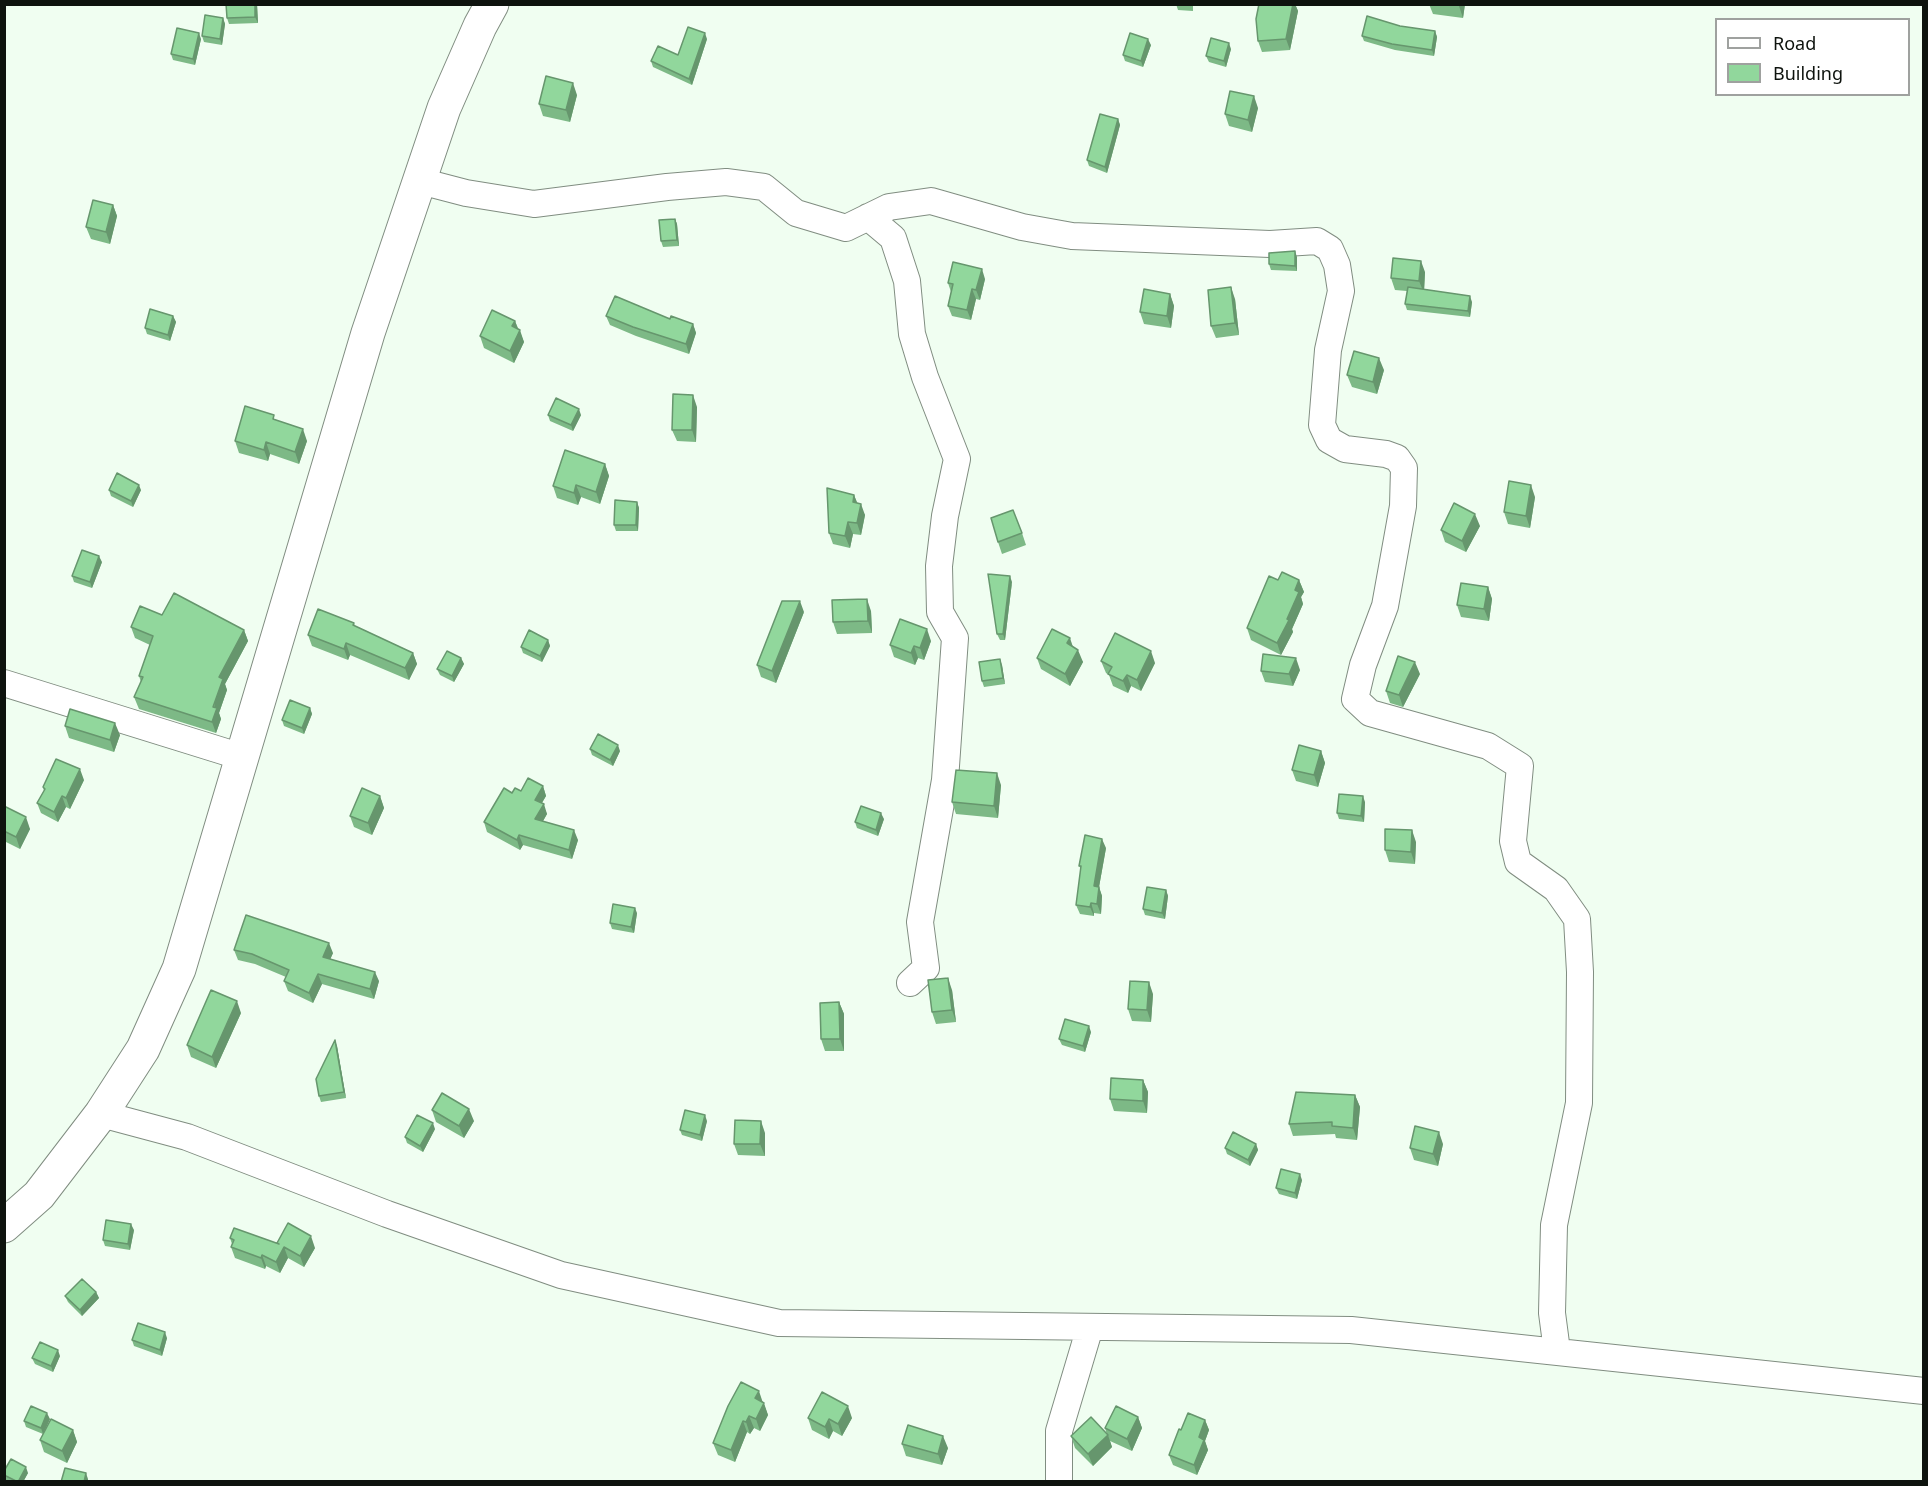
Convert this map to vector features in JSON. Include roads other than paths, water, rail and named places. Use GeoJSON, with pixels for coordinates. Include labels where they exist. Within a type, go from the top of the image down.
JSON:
{"type":"FeatureCollection","features":[{"type":"Feature","properties":{"kind":"street"},"geometry":{"type":"LineString","coordinates":[[4,1226],[39,1195],[100,1114],[143,1049],[179,969],[368,333],[444,108],[492,4]]}},
{"type":"Feature","properties":{"kind":"street"},"geometry":{"type":"LineString","coordinates":[[420,180],[466,193],[534,204],[726,182],[765,187],[796,213],[846,228],[889,207],[931,201],[1022,227],[1072,236],[1270,244],[1317,241],[1330,249],[1337,265],[1341,291],[1328,350],[1322,425],[1329,440],[1345,449],[1386,454],[1397,458],[1404,468],[1403,506],[1385,606],[1363,665],[1355,699],[1370,713],[1488,746],[1520,766],[1513,840],[1518,862],[1556,890],[1577,918],[1580,972],[1579,1103],[1554,1224],[1552,1313],[1557,1351]]}},
{"type":"Feature","properties":{"kind":"street"},"geometry":{"type":"LineString","coordinates":[[868,217],[893,238],[907,281],[912,334],[957,459],[945,516],[939,566],[940,612],[955,638],[945,780],[920,922],[926,968],[910,983]]}},
{"type":"Feature","properties":{"kind":"street"},"geometry":{"type":"LineString","coordinates":[[4,683],[242,757]]}},
{"type":"Feature","properties":{"kind":"street"},"geometry":{"type":"LineString","coordinates":[[100,1114],[188,1137],[387,1214],[561,1275],[779,1323],[1352,1330],[1923,1390]]}},
{"type":"Feature","properties":{"kind":"street"},"geometry":{"type":"LineString","coordinates":[[1059,1482],[1059,1431],[1090,1327]]}}]}
